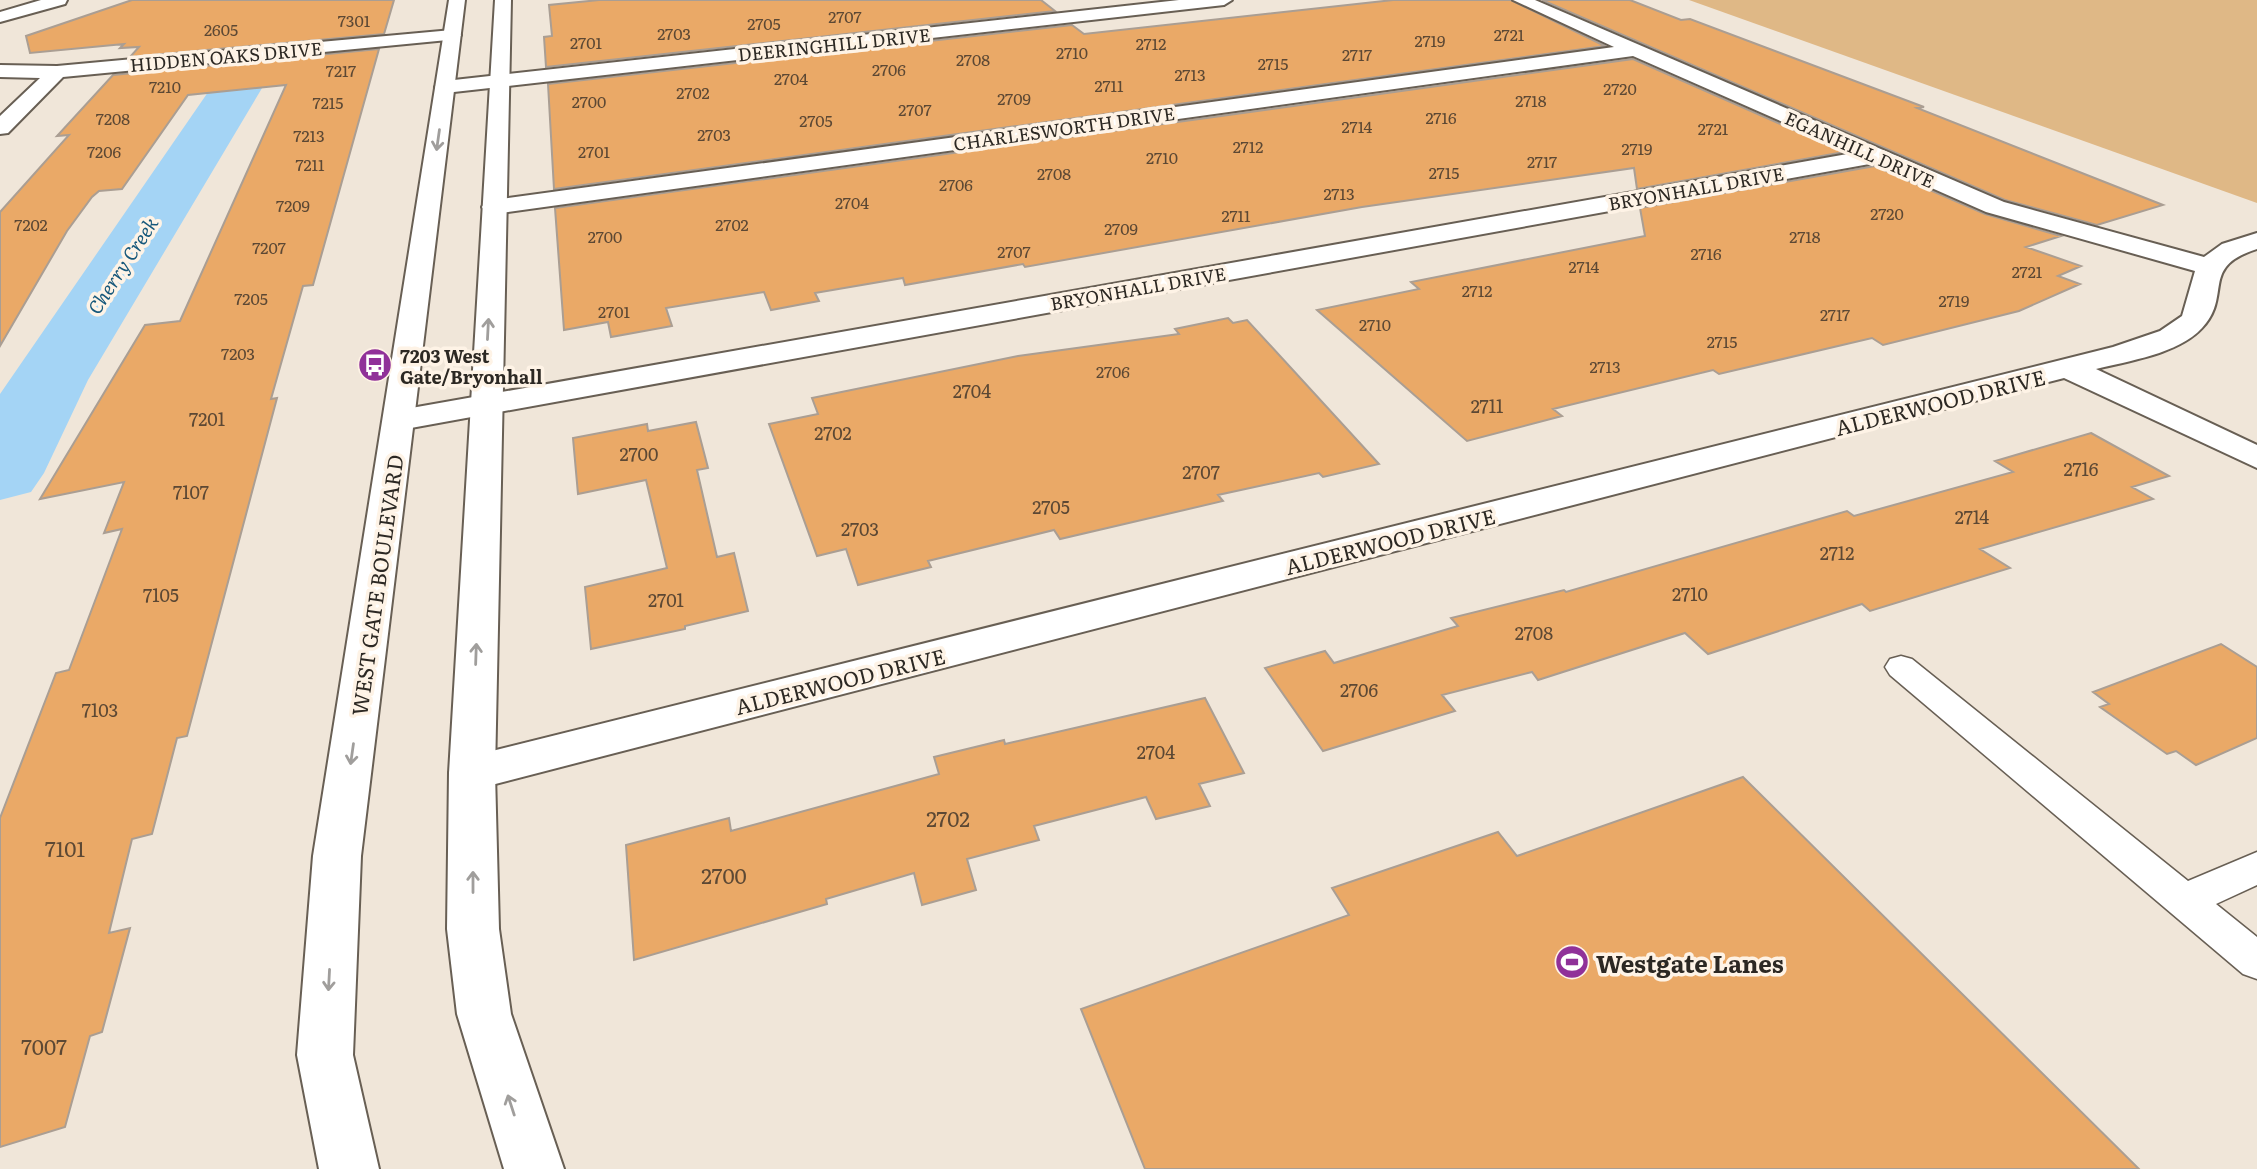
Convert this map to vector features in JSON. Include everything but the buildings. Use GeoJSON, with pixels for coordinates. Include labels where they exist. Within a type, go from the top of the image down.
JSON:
{"type":"FeatureCollection","features":[{"type":"Feature","properties":{"kind":"street"},"geometry":{"type":"LineString","coordinates":[[0,17],[59,0]]}},
{"type":"Feature","properties":{"kind":"street"},"geometry":{"type":"LineString","coordinates":[[503,0],[472,773],[473,929],[484,1014],[534,1169]]}},
{"type":"Feature","properties":{"kind":"street","name":"DEERINGHILL DRIVE"},"geometry":{"type":"LineString","coordinates":[[445,87],[1224,0]]}},
{"type":"Feature","properties":{"kind":"street","name":"EGANHILL DRIVE"},"geometry":{"type":"LineString","coordinates":[[1521,0],[2006,211],[2210,267]]}},
{"type":"Feature","properties":{"kind":"street","name":"HIDDEN OAKS DRIVE"},"geometry":{"type":"LineString","coordinates":[[0,71],[57,72],[455,18]]}},
{"type":"Feature","properties":{"kind":"street","name":"WEST GATE BOULEVARD"},"geometry":{"type":"LineString","coordinates":[[349,1169],[325,1055],[337,856],[455,18]]}},
{"type":"Feature","properties":{"kind":"street","name":"CHARLESWORTH DRIVE"},"geometry":{"type":"LineString","coordinates":[[494,207],[1634,50]]}},
{"type":"Feature","properties":{"kind":"street"},"geometry":{"type":"LineString","coordinates":[[0,128],[57,72]]}},
{"type":"Feature","properties":{"kind":"street","name":"BRYONHALL DRIVE"},"geometry":{"type":"LineString","coordinates":[[400,420],[1875,156]]}},
{"type":"Feature","properties":{"kind":"street"},"geometry":{"type":"LineString","coordinates":[[2210,267],[2220,256],[2257,241]]}},
{"type":"Feature","properties":{"kind":"street","name":"ALDERWOOD DRIVE"},"geometry":{"type":"LineString","coordinates":[[472,773],[2070,369],[2159,341],[2184,329],[2198,315],[2206,298],[2210,267]]}},
{"type":"Feature","properties":{"kind":"street"},"geometry":{"type":"LineString","coordinates":[[2070,369],[2257,458]]}},
{"type":"Feature","properties":{"kind":"lane"},"geometry":{"type":"LineString","coordinates":[[1901,667],[2257,961]]}},
{"type":"Feature","properties":{"kind":"lane"},"geometry":{"type":"LineString","coordinates":[[2184,901],[2257,868]]}},
{"type":"Feature","properties":{"kind":"shaded area"},"geometry":{"type":"Polygon","coordinates":[[[1689,0],[2257,0],[2257,203],[1689,0]]]}},
{"type":"Feature","properties":{"kind":"waterway","name":"Cherry Creek"},"geometry":{"type":"LineString","coordinates":[[0,473],[48,380],[252,63]]}},
{"type":"Feature","properties":{"kind":"place","name":"7203 West Gate/Bryonhall"},"geometry":{"type":"Point","coordinates":[375,365]}},
{"type":"Feature","properties":{"kind":"place","name":"Westgate Lanes"},"geometry":{"type":"Point","coordinates":[1572,962]}}]}
